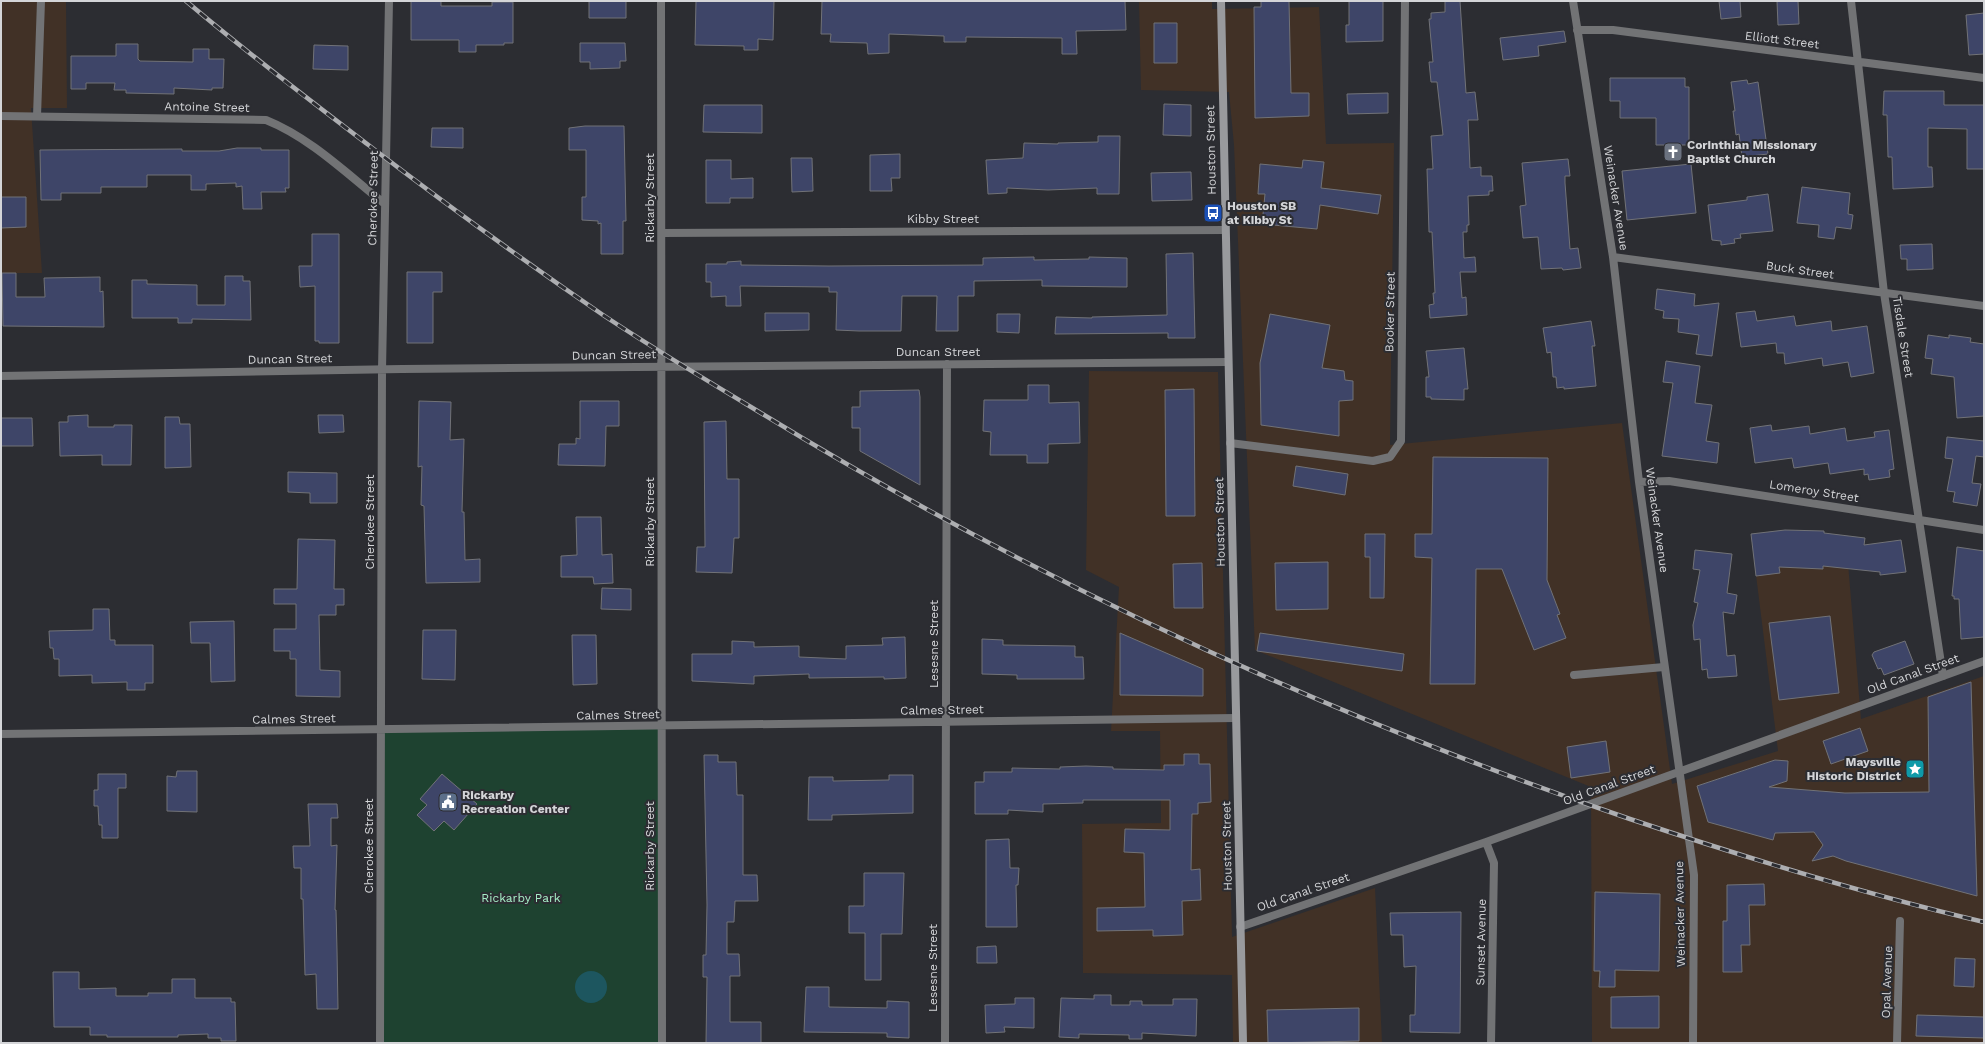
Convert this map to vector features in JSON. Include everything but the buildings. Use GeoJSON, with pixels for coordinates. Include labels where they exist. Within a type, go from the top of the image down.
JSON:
{"type":"FeatureCollection","features":[{"type":"Feature","properties":{"kind":"street"},"geometry":{"type":"LineString","coordinates":[[38,116],[41,1]]}},
{"type":"Feature","properties":{"kind":"street","name":"Cherokee Street"},"geometry":{"type":"LineString","coordinates":[[380,1043],[382,370],[389,1]]}},
{"type":"Feature","properties":{"kind":"street","name":"Rickarby Street"},"geometry":{"type":"LineString","coordinates":[[661,1],[663,726],[662,1043]]}},
{"type":"Feature","properties":{"kind":"street","name":"Houston Street"},"geometry":{"type":"LineString","coordinates":[[1221,1],[1243,1043]]}},
{"type":"Feature","properties":{"kind":"street","name":"Booker Street"},"geometry":{"type":"LineString","coordinates":[[1230,443],[1373,461],[1390,457],[1401,441],[1405,1]]}},
{"type":"Feature","properties":{"kind":"street","name":"Weinacker Avenue"},"geometry":{"type":"LineString","coordinates":[[1573,1],[1613,257],[1639,482],[1694,875],[1693,1043]]}},
{"type":"Feature","properties":{"kind":"street","name":"Tisdale Street"},"geometry":{"type":"LineString","coordinates":[[1851,1],[1884,293],[1943,676]]}},
{"type":"Feature","properties":{"kind":"street","name":"Elliott Street"},"geometry":{"type":"LineString","coordinates":[[1577,30],[1613,30],[1984,78]]}},
{"type":"Feature","properties":{"kind":"street","name":"Antoine Street"},"geometry":{"type":"LineString","coordinates":[[1,116],[266,120],[284,128],[305,141],[386,204]]}},
{"type":"Feature","properties":{"kind":"street","name":"Kibby Street"},"geometry":{"type":"LineString","coordinates":[[662,233],[1225,230]]}},
{"type":"Feature","properties":{"kind":"street","name":"Buck Street"},"geometry":{"type":"LineString","coordinates":[[1613,257],[1984,306]]}},
{"type":"Feature","properties":{"kind":"street","name":"Duncan Street"},"geometry":{"type":"LineString","coordinates":[[1,376],[382,370],[1228,362]]}},
{"type":"Feature","properties":{"kind":"street","name":"Lesesne Street"},"geometry":{"type":"LineString","coordinates":[[945,1043],[947,364]]}},
{"type":"Feature","properties":{"kind":"street","name":"Lomeroy Street"},"geometry":{"type":"LineString","coordinates":[[1639,482],[1669,481],[1984,530]]}},
{"type":"Feature","properties":{"kind":"street","name":"Old Canal Street"},"geometry":{"type":"LineString","coordinates":[[1240,927],[1486,842],[1984,661]]}},
{"type":"Feature","properties":{"kind":"street"},"geometry":{"type":"LineString","coordinates":[[1574,675],[1664,667]]}},
{"type":"Feature","properties":{"kind":"street","name":"Calmes Street"},"geometry":{"type":"LineString","coordinates":[[1,734],[1236,718]]}},
{"type":"Feature","properties":{"kind":"street","name":"Sunset Avenue"},"geometry":{"type":"LineString","coordinates":[[1486,842],[1494,863],[1491,1043]]}},
{"type":"Feature","properties":{"kind":"street","name":"Opal Avenue"},"geometry":{"type":"LineString","coordinates":[[1897,1043],[1900,921]]}},
{"type":"Feature","properties":{"kind":"shaded area"},"geometry":{"type":"Polygon","coordinates":[[[1,1],[105,1],[66,2],[67,108],[31,108],[42,273],[1,273],[1,1]]]}},
{"type":"Feature","properties":{"kind":"shaded area"},"geometry":{"type":"Polygon","coordinates":[[[1139,1],[1212,1],[1212,9],[1319,7],[1326,144],[1394,143],[1390,445],[1622,423],[1672,784],[1778,751],[1755,567],[1848,563],[1861,719],[1984,676],[1984,1043],[1592,1043],[1591,787],[1255,650],[1234,145],[1229,92],[1141,90],[1139,1]]]}},
{"type":"Feature","properties":{"kind":"shaded area"},"geometry":{"type":"Polygon","coordinates":[[[1089,371],[1218,372],[1232,937],[1375,888],[1382,1043],[1233,1043],[1232,975],[1083,973],[1082,824],[1161,823],[1160,731],[1111,731],[1119,587],[1086,570],[1089,371]]]}},
{"type":"Feature","properties":{"kind":"green space","name":"Rickarby Park"},"geometry":{"type":"Polygon","coordinates":[[[663,726],[662,1043],[380,1043],[382,730],[663,726]]]}},
{"type":"Feature","properties":{"kind":"water"},"geometry":{"type":"Polygon","coordinates":[[[591,971],[600,974],[604,978],[607,987],[604,996],[600,1000],[591,1003],[582,1000],[578,996],[575,987],[578,978],[582,974],[591,971]]]}},
{"type":"Feature","properties":{"kind":"railway"},"geometry":{"type":"LineString","coordinates":[[186,1],[231,39],[400,169],[515,253],[639,339],[856,469],[962,528],[1070,584],[1179,637],[1290,687],[1402,734],[1515,778],[1630,819],[1718,848],[1895,900],[1984,922]]}},
{"type":"Feature","properties":{"kind":"place","name":"Corinthian Missionary Baptist Church"},"geometry":{"type":"Point","coordinates":[1673,152]}},
{"type":"Feature","properties":{"kind":"place","name":"Houston SB at Kibby St"},"geometry":{"type":"Point","coordinates":[1213,213]}},
{"type":"Feature","properties":{"kind":"place","name":"Maysville Historic District"},"geometry":{"type":"Point","coordinates":[1915,769]}},
{"type":"Feature","properties":{"kind":"place","name":"Rickarby Recreation Center"},"geometry":{"type":"Point","coordinates":[448,802]}}]}
